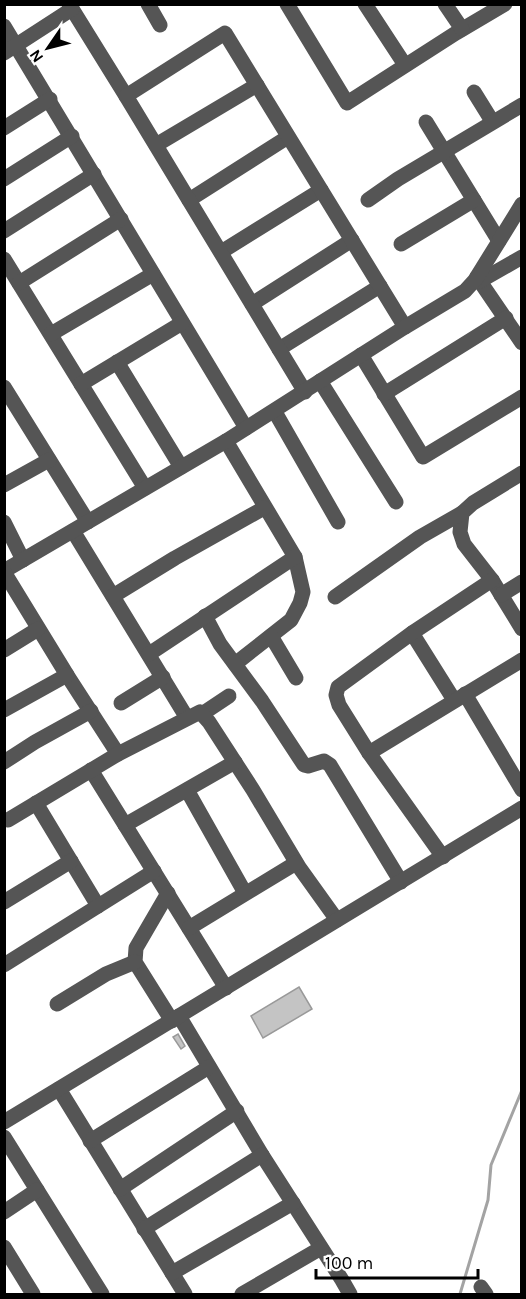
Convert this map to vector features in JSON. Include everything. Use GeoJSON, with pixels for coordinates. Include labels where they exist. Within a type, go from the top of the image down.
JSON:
{"type":"FeatureCollection","features":[{"type":"Feature","properties":{"kind":"street"},"geometry":{"type":"LineString","coordinates":[[148,4],[160,25]]}},
{"type":"Feature","properties":{"kind":"street"},"geometry":{"type":"LineString","coordinates":[[287,4],[347,103],[505,4]]}},
{"type":"Feature","properties":{"kind":"street"},"geometry":{"type":"LineString","coordinates":[[365,4],[405,65]]}},
{"type":"Feature","properties":{"kind":"street"},"geometry":{"type":"LineString","coordinates":[[445,4],[462,29]]}},
{"type":"Feature","properties":{"kind":"street"},"geometry":{"type":"LineString","coordinates":[[10,49],[70,7],[305,392]]}},
{"type":"Feature","properties":{"kind":"street"},"geometry":{"type":"LineString","coordinates":[[4,26],[10,49],[50,99],[246,428]]}},
{"type":"Feature","properties":{"kind":"street"},"geometry":{"type":"LineString","coordinates":[[126,96],[225,33],[405,327]]}},
{"type":"Feature","properties":{"kind":"street"},"geometry":{"type":"LineString","coordinates":[[156,146],[257,85]]}},
{"type":"Feature","properties":{"kind":"street"},"geometry":{"type":"LineString","coordinates":[[474,92],[492,122]]}},
{"type":"Feature","properties":{"kind":"street"},"geometry":{"type":"LineString","coordinates":[[4,128],[50,99]]}},
{"type":"Feature","properties":{"kind":"street"},"geometry":{"type":"LineString","coordinates":[[368,200],[444,151],[522,105]]}},
{"type":"Feature","properties":{"kind":"street"},"geometry":{"type":"LineString","coordinates":[[426,122],[499,241]]}},
{"type":"Feature","properties":{"kind":"street"},"geometry":{"type":"LineString","coordinates":[[4,179],[72,136]]}},
{"type":"Feature","properties":{"kind":"street"},"geometry":{"type":"LineString","coordinates":[[189,200],[288,137]]}},
{"type":"Feature","properties":{"kind":"street"},"geometry":{"type":"LineString","coordinates":[[4,231],[94,174]]}},
{"type":"Feature","properties":{"kind":"street"},"geometry":{"type":"LineString","coordinates":[[221,252],[321,190]]}},
{"type":"Feature","properties":{"kind":"street"},"geometry":{"type":"LineString","coordinates":[[401,244],[474,200]]}},
{"type":"Feature","properties":{"kind":"street"},"geometry":{"type":"LineString","coordinates":[[478,279],[522,204]]}},
{"type":"Feature","properties":{"kind":"street"},"geometry":{"type":"LineString","coordinates":[[19,283],[121,219]]}},
{"type":"Feature","properties":{"kind":"street"},"geometry":{"type":"LineString","coordinates":[[252,304],[352,240]]}},
{"type":"Feature","properties":{"kind":"street"},"geometry":{"type":"LineString","coordinates":[[118,754],[4,572],[275,412],[320,381],[465,291],[478,279],[522,257]]}},
{"type":"Feature","properties":{"kind":"street"},"geometry":{"type":"LineString","coordinates":[[4,259],[145,488]]}},
{"type":"Feature","properties":{"kind":"street"},"geometry":{"type":"LineString","coordinates":[[51,334],[153,274]]}},
{"type":"Feature","properties":{"kind":"street"},"geometry":{"type":"LineString","coordinates":[[478,279],[522,343]]}},
{"type":"Feature","properties":{"kind":"street"},"geometry":{"type":"LineString","coordinates":[[279,349],[380,286]]}},
{"type":"Feature","properties":{"kind":"street"},"geometry":{"type":"LineString","coordinates":[[384,394],[506,318]]}},
{"type":"Feature","properties":{"kind":"street"},"geometry":{"type":"LineString","coordinates":[[81,384],[182,323]]}},
{"type":"Feature","properties":{"kind":"street"},"geometry":{"type":"LineString","coordinates":[[361,355],[423,457],[522,397]]}},
{"type":"Feature","properties":{"kind":"street"},"geometry":{"type":"LineString","coordinates":[[117,362],[181,467]]}},
{"type":"Feature","properties":{"kind":"street"},"geometry":{"type":"LineString","coordinates":[[320,381],[396,502]]}},
{"type":"Feature","properties":{"kind":"street"},"geometry":{"type":"LineString","coordinates":[[4,387],[10,408],[49,460],[88,522]]}},
{"type":"Feature","properties":{"kind":"street"},"geometry":{"type":"LineString","coordinates":[[275,412],[338,522]]}},
{"type":"Feature","properties":{"kind":"street"},"geometry":{"type":"LineString","coordinates":[[226,441],[295,557],[303,592],[291,620],[234,664]]}},
{"type":"Feature","properties":{"kind":"street"},"geometry":{"type":"LineString","coordinates":[[4,485],[49,460]]}},
{"type":"Feature","properties":{"kind":"street"},"geometry":{"type":"LineString","coordinates":[[335,597],[420,537],[462,513],[473,503],[520,477]]}},
{"type":"Feature","properties":{"kind":"street"},"geometry":{"type":"LineString","coordinates":[[113,596],[264,508]]}},
{"type":"Feature","properties":{"kind":"street"},"geometry":{"type":"LineString","coordinates":[[462,513],[460,532],[464,544],[492,580],[522,629]]}},
{"type":"Feature","properties":{"kind":"street"},"geometry":{"type":"LineString","coordinates":[[4,522],[23,560]]}},
{"type":"Feature","properties":{"kind":"street"},"geometry":{"type":"LineString","coordinates":[[73,531],[163,677],[235,762],[296,863],[338,920]]}},
{"type":"Feature","properties":{"kind":"street"},"geometry":{"type":"LineString","coordinates":[[149,654],[295,557]]}},
{"type":"Feature","properties":{"kind":"street"},"geometry":{"type":"LineString","coordinates":[[443,857],[369,753],[339,705],[336,695],[338,687],[412,633],[492,580]]}},
{"type":"Feature","properties":{"kind":"street"},"geometry":{"type":"LineString","coordinates":[[501,595],[522,582]]}},
{"type":"Feature","properties":{"kind":"street"},"geometry":{"type":"LineString","coordinates":[[205,616],[220,644],[262,701],[304,765],[324,761],[330,765],[401,882]]}},
{"type":"Feature","properties":{"kind":"street"},"geometry":{"type":"LineString","coordinates":[[4,650],[39,629]]}},
{"type":"Feature","properties":{"kind":"street"},"geometry":{"type":"LineString","coordinates":[[412,633],[522,790]]}},
{"type":"Feature","properties":{"kind":"street"},"geometry":{"type":"LineString","coordinates":[[271,636],[296,678]]}},
{"type":"Feature","properties":{"kind":"street"},"geometry":{"type":"LineString","coordinates":[[369,753],[522,660]]}},
{"type":"Feature","properties":{"kind":"street"},"geometry":{"type":"LineString","coordinates":[[4,710],[67,675]]}},
{"type":"Feature","properties":{"kind":"street"},"geometry":{"type":"LineString","coordinates":[[121,703],[163,677]]}},
{"type":"Feature","properties":{"kind":"street"},"geometry":{"type":"LineString","coordinates":[[6,819],[118,754],[195,716],[229,696]]}},
{"type":"Feature","properties":{"kind":"street"},"geometry":{"type":"LineString","coordinates":[[4,762],[91,711]]}},
{"type":"Feature","properties":{"kind":"street"},"geometry":{"type":"LineString","coordinates":[[125,825],[235,762]]}},
{"type":"Feature","properties":{"kind":"street"},"geometry":{"type":"LineString","coordinates":[[91,770],[226,988]]}},
{"type":"Feature","properties":{"kind":"street"},"geometry":{"type":"LineString","coordinates":[[187,790],[245,893]]}},
{"type":"Feature","properties":{"kind":"street"},"geometry":{"type":"LineString","coordinates":[[36,802],[98,906]]}},
{"type":"Feature","properties":{"kind":"street"},"geometry":{"type":"LineString","coordinates":[[6,1119],[522,808]]}},
{"type":"Feature","properties":{"kind":"street"},"geometry":{"type":"LineString","coordinates":[[4,902],[71,861]]}},
{"type":"Feature","properties":{"kind":"street"},"geometry":{"type":"LineString","coordinates":[[189,928],[296,863]]}},
{"type":"Feature","properties":{"kind":"street"},"geometry":{"type":"LineString","coordinates":[[4,965],[154,871]]}},
{"type":"Feature","properties":{"kind":"street"},"geometry":{"type":"LineString","coordinates":[[168,893],[136,948],[135,962],[209,1067],[350,1294]]}},
{"type":"Feature","properties":{"kind":"street"},"geometry":{"type":"LineString","coordinates":[[57,1004],[106,974],[135,962]]}},
{"type":"Feature","properties":{"kind":"street"},"geometry":{"type":"LineString","coordinates":[[90,1141],[209,1067]]}},
{"type":"Feature","properties":{"kind":"street"},"geometry":{"type":"LineString","coordinates":[[59,1089],[185,1294]]}},
{"type":"Feature","properties":{"kind":"street"},"geometry":{"type":"LineString","coordinates":[[120,1189],[237,1111]]}},
{"type":"Feature","properties":{"kind":"street"},"geometry":{"type":"LineString","coordinates":[[4,1137],[102,1294]]}},
{"type":"Feature","properties":{"kind":"street"},"geometry":{"type":"LineString","coordinates":[[144,1229],[262,1155]]}},
{"type":"Feature","properties":{"kind":"street"},"geometry":{"type":"LineString","coordinates":[[4,1212],[37,1190]]}},
{"type":"Feature","properties":{"kind":"street"},"geometry":{"type":"LineString","coordinates":[[172,1274],[293,1203]]}},
{"type":"Feature","properties":{"kind":"street"},"geometry":{"type":"LineString","coordinates":[[4,1247],[33,1294]]}},
{"type":"Feature","properties":{"kind":"street"},"geometry":{"type":"LineString","coordinates":[[242,1294],[321,1248]]}},
{"type":"Feature","properties":{"kind":"building"},"geometry":{"type":"Polygon","coordinates":[[[299,987],[312,1009],[263,1038],[251,1016],[299,987]]]}},
{"type":"Feature","properties":{"kind":"building"},"geometry":{"type":"Polygon","coordinates":[[[178,1034],[185,1046],[181,1049],[173,1037],[178,1034]]]}},
{"type":"Feature","properties":{"kind":"waterway"},"geometry":{"type":"LineString","coordinates":[[460,1294],[488,1200],[491,1165],[522,1090]]}}]}
